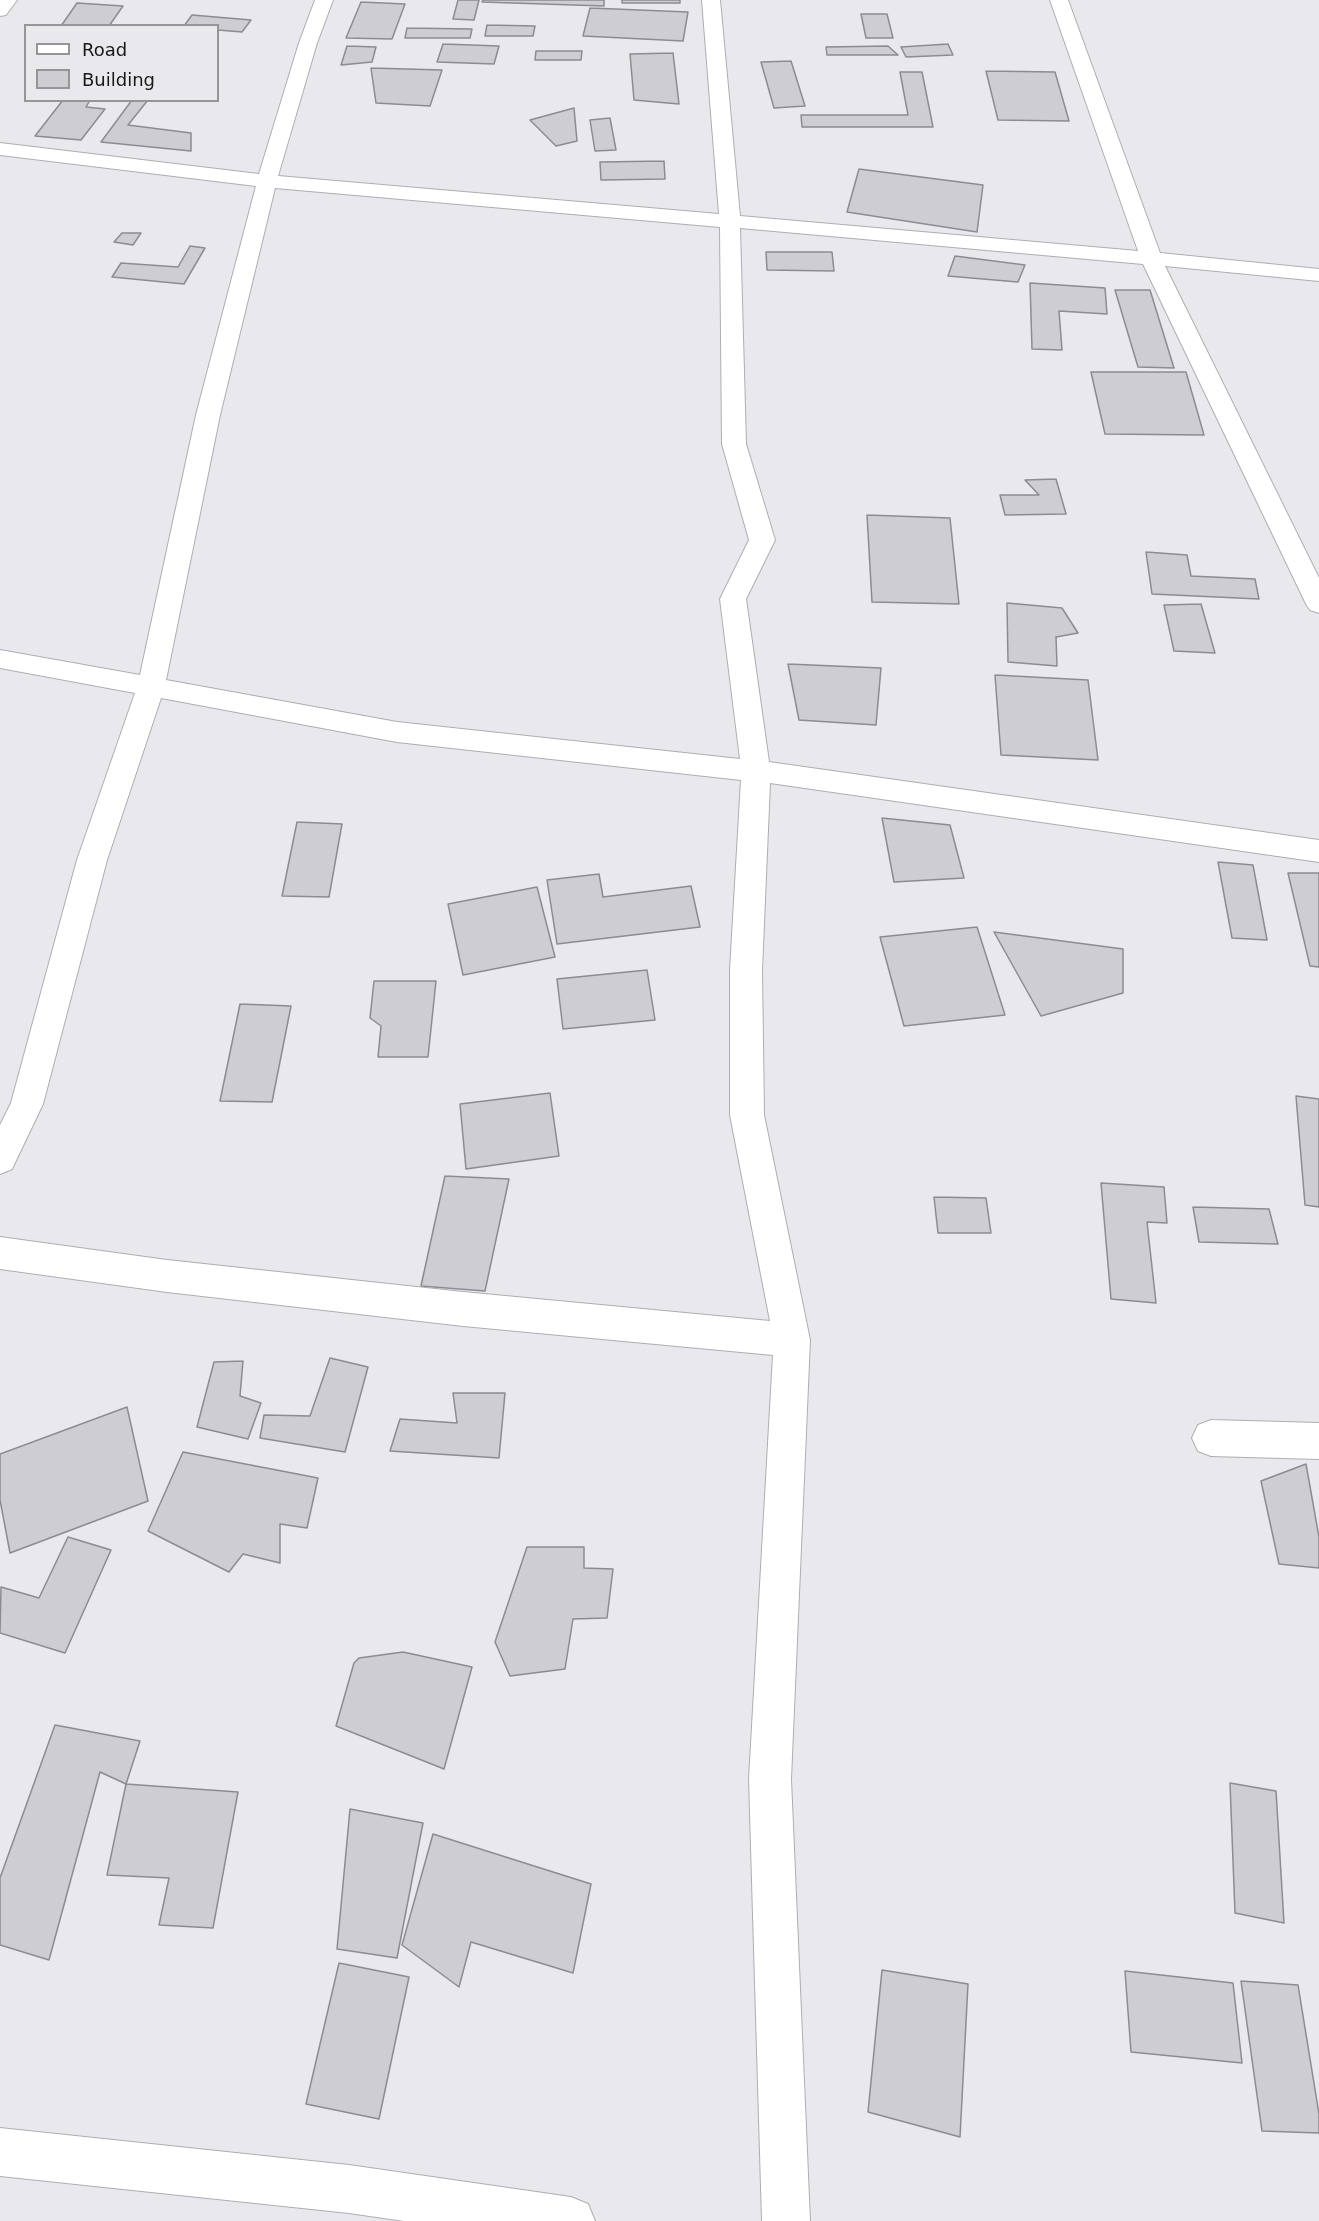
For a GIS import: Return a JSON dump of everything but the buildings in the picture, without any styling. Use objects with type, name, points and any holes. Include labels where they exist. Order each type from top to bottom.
[{"type":"street","points":[[0,11],[8,0]]},
{"type":"street","points":[[0,1159],[27,1104],[92,860],[151,686],[208,416],[267,181],[308,43],[324,0]]},
{"type":"street","points":[[711,0],[730,222],[734,444],[762,540],[733,599],[756,771],[746,970],[747,1115],[792,1340],[770,1779],[786,2221]]},
{"type":"street","points":[[1059,0],[1151,258],[1319,604]]},
{"type":"street","points":[[0,149],[267,181],[1151,258],[1319,275]]},
{"type":"street","points":[[6,668],[151,686],[397,732],[756,771],[1319,851]]},
{"type":"street","points":[[0,1253],[167,1276],[463,1309],[792,1340]]},
{"type":"street","points":[[1211,1438],[1319,1440]]},
{"type":"street","points":[[0,2152],[349,2189],[572,2221]]}]
